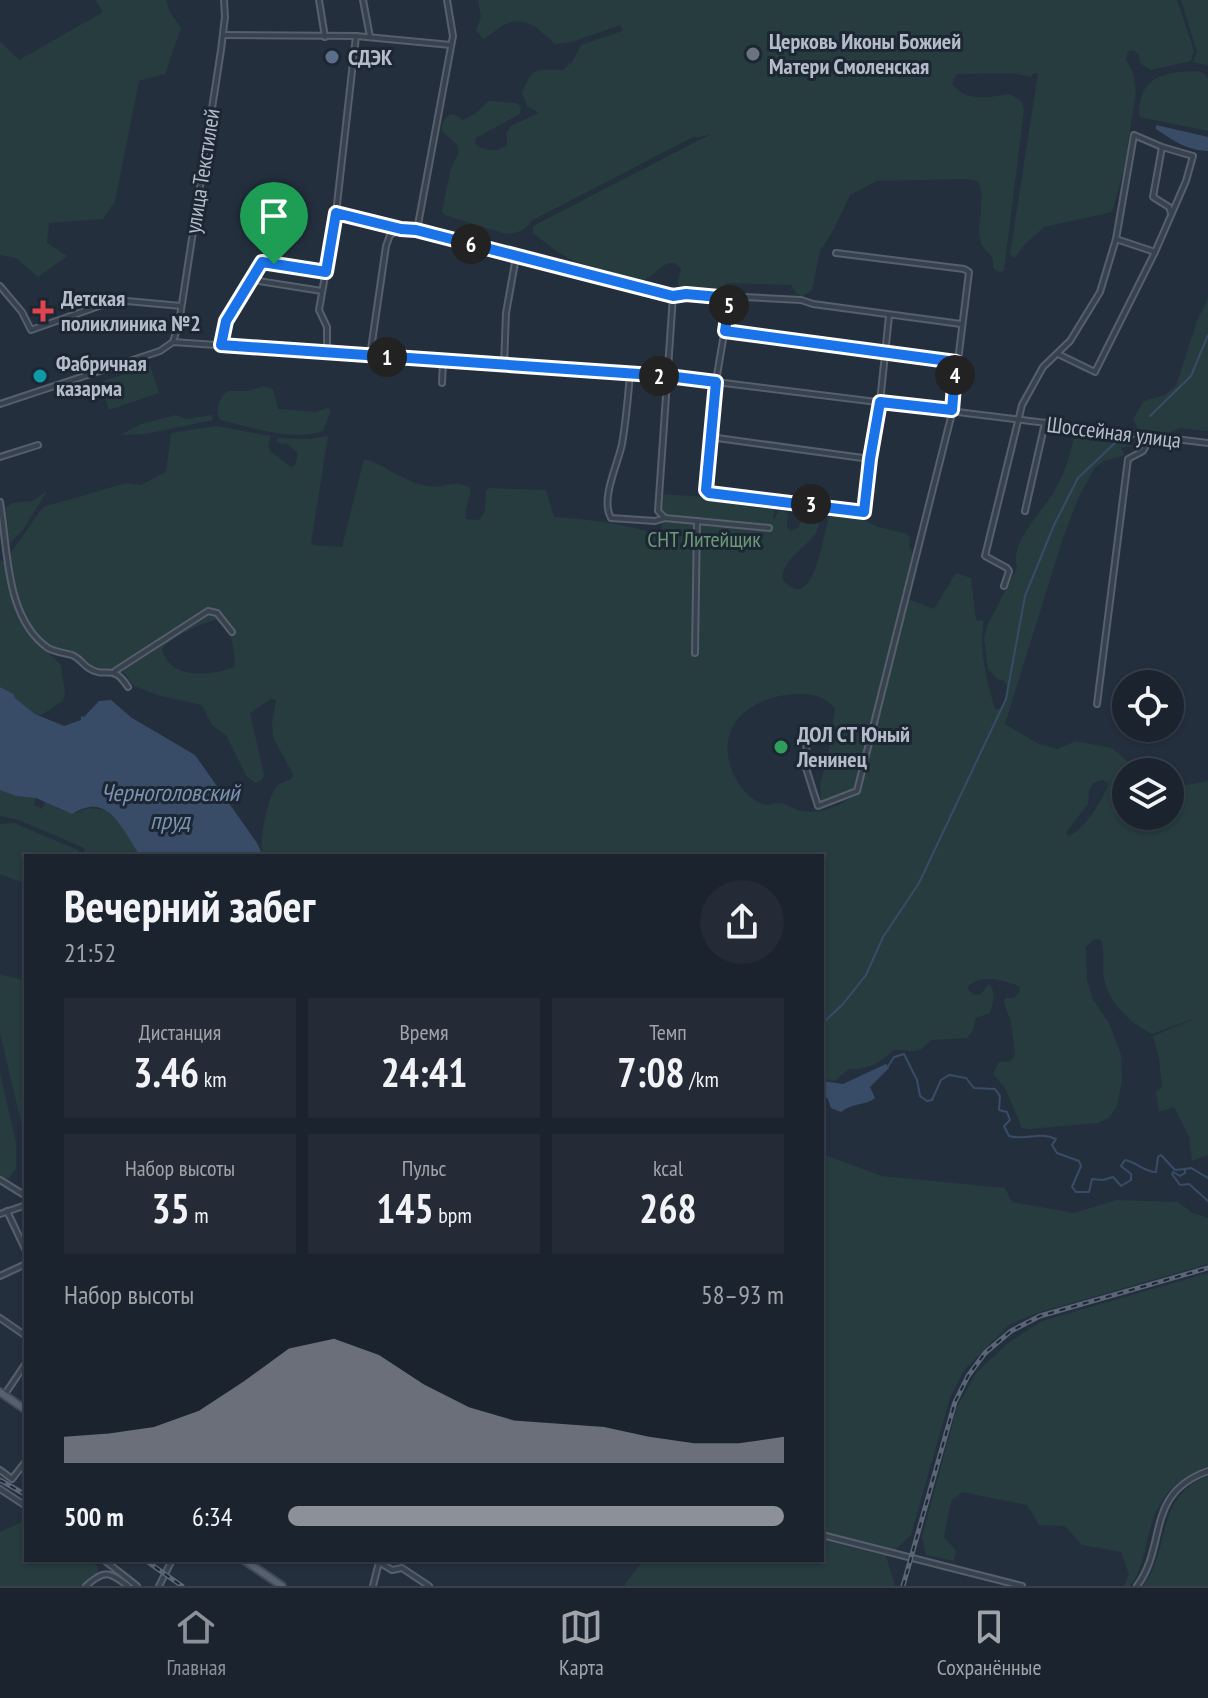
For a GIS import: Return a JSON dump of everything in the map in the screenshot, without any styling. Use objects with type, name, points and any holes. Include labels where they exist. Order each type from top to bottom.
[{"type":"main road","points":[[2,1393],[24,1409]]},
{"type":"main road","points":[[247,1562],[282,1586]]},
{"type":"street","name":"улица Текстилей","points":[[173,342],[224,35],[224,0]]},
{"type":"street","points":[[319,0],[325,37]]},
{"type":"street","points":[[363,0],[370,38]]},
{"type":"street","points":[[416,230],[453,36],[447,0]]},
{"type":"street","points":[[224,35],[356,36],[451,45]]},
{"type":"street","points":[[327,352],[327,327],[319,310],[336,213],[356,36]]},
{"type":"street","points":[[1004,586],[1009,571],[985,556],[1022,405],[1043,367],[1070,341],[1100,292],[1116,239],[1134,135],[1193,156],[1186,181],[1155,252],[1095,372],[1058,354]]},
{"type":"street","points":[[1162,147],[1153,197],[1169,207],[1171,213]]},
{"type":"street","points":[[274,264],[284,199]]},
{"type":"street","points":[[336,213],[416,230],[673,296],[686,294],[801,300],[961,325]]},
{"type":"street","points":[[370,356],[386,246],[390,235],[401,229]]},
{"type":"street","points":[[1116,239],[1155,252]]},
{"type":"street","points":[[807,741],[805,765],[818,806],[857,791],[907,593],[926,533],[952,410],[969,272],[836,253]]},
{"type":"street","points":[[504,365],[506,313],[516,256]]},
{"type":"street","points":[[221,345],[226,321],[262,262],[326,272]]},
{"type":"street","points":[[252,280],[322,291]]},
{"type":"street","points":[[0,286],[22,312],[31,330],[116,300],[181,306]]},
{"type":"street","points":[[665,518],[658,511],[673,296]]},
{"type":"street","points":[[730,298],[716,382],[705,487],[709,493],[864,512],[889,316]]},
{"type":"street","points":[[725,331],[956,362]]},
{"type":"street","points":[[0,404],[160,351],[173,342]]},
{"type":"street","name":"Шоссейная улица","points":[[173,342],[668,376],[1208,443]]},
{"type":"street","points":[[442,383],[443,361]]},
{"type":"street","points":[[630,374],[626,417],[610,490],[608,514],[613,519],[655,521],[665,518],[769,528]]},
{"type":"street","points":[[1025,511],[1045,423]]},
{"type":"street","points":[[1097,704],[1128,459],[1143,451],[1151,436]]},
{"type":"street","points":[[710,437],[870,459]]},
{"type":"street","points":[[0,457],[38,445]]},
{"type":"street","points":[[0,502],[15,597],[26,623],[49,648],[76,657],[89,668],[104,673],[123,668],[180,626],[208,611],[217,613],[232,632]]},
{"type":"street","points":[[695,653],[697,521]]},
{"type":"street","points":[[113,671],[119,673],[128,687]]},
{"type":"street","points":[[0,1180],[24,1195]]},
{"type":"street","points":[[0,1214],[24,1206]]},
{"type":"street","points":[[7,1211],[24,1247]]},
{"type":"street","points":[[0,1276],[24,1265]]},
{"type":"street","points":[[1,1317],[24,1335]]},
{"type":"street","points":[[20,1332],[24,1330]]},
{"type":"street","points":[[2,1393],[24,1366]]},
{"type":"street","points":[[0,1470],[12,1479],[24,1464]]},
{"type":"street","points":[[1137,1586],[1150,1560],[1158,1521],[1169,1498],[1184,1484],[1208,1471]]},
{"type":"street","points":[[0,1489],[24,1505]]},
{"type":"street","points":[[0,1497],[9,1496]]},
{"type":"street","points":[[824,1536],[1022,1586]]},
{"type":"street","points":[[107,1562],[137,1586]]},
{"type":"street","points":[[159,1586],[171,1562]]},
{"type":"street","points":[[373,1586],[380,1562]]},
{"type":"street","points":[[381,1562],[392,1570],[402,1568],[429,1586]]},
{"type":"street","points":[[86,1586],[104,1574],[128,1586]]},
{"type":"green space","points":[[95,0],[166,0],[181,28],[165,74],[139,81],[115,201],[103,219],[49,223],[47,243],[67,256],[38,277],[16,258],[0,255],[0,41],[19,60],[103,12]]},
{"type":"green space","points":[[478,0],[1177,0],[1194,51],[1191,61],[1151,70],[1140,63],[1139,54],[1128,51],[1126,59],[1133,73],[1136,92],[1124,169],[1112,212],[1044,227],[1015,258],[1010,254],[1038,73],[1031,77],[1012,73],[957,74],[952,83],[963,94],[978,97],[1010,94],[1022,102],[1024,111],[1004,270],[1001,272],[993,267],[993,259],[981,243],[978,181],[877,181],[850,195],[820,251],[812,290],[802,296],[791,285],[727,283],[717,291],[680,287],[677,283],[681,269],[672,263],[644,280],[613,277],[571,260],[533,233],[533,226],[711,134],[695,136],[531,221],[517,232],[506,234],[445,215],[442,211],[451,168],[459,152],[457,145],[442,131],[446,118],[453,114],[463,120],[475,114],[488,101],[517,103],[521,107],[520,114],[476,138],[475,144],[483,148],[503,148],[507,145],[506,133],[512,125],[539,113],[527,106],[522,93],[533,73],[563,70],[573,61],[581,45],[622,31],[620,25],[572,42],[555,44],[533,26],[512,22],[483,39],[476,30],[481,17]]},
{"type":"green space","points":[[1181,0],[1208,0],[1208,65],[1193,62],[1197,52]]},
{"type":"green space","points":[[1198,71],[1208,79],[1208,131],[1139,117],[1143,92],[1148,84],[1164,75]]},
{"type":"green space","points":[[1208,299],[1208,431],[1180,428],[1168,433],[1138,429],[1133,419],[1144,401],[1165,395],[1176,386],[1197,321]]},
{"type":"green space","points":[[150,366],[159,393],[109,410],[100,382]]},
{"type":"green space","points":[[263,386],[273,389],[278,409],[331,410],[323,431],[285,434],[220,420],[219,405],[227,391],[248,391]]},
{"type":"green space","points":[[176,415],[187,419],[212,415],[213,420],[146,434],[120,435],[141,424]]},
{"type":"green space","name":"СНТ Литейщик","points":[[216,426],[271,436],[270,451],[291,467],[295,465],[298,454],[288,444],[277,443],[278,438],[328,436],[311,543],[314,545],[342,547],[364,459],[420,484],[434,487],[465,485],[470,488],[466,519],[479,520],[485,511],[486,491],[489,488],[546,490],[554,517],[627,526],[661,539],[662,494],[775,502],[773,521],[779,511],[784,511],[788,514],[787,527],[790,531],[798,528],[805,514],[812,514],[819,525],[785,570],[782,579],[793,588],[802,588],[809,581],[820,554],[829,517],[853,515],[907,534],[914,554],[855,790],[821,802],[820,785],[835,709],[823,699],[796,694],[765,700],[740,716],[728,741],[733,773],[753,799],[766,805],[780,803],[811,812],[833,807],[860,793],[908,599],[934,609],[956,573],[971,578],[976,620],[983,621],[982,649],[988,684],[995,710],[1001,708],[1009,689],[988,669],[984,639],[988,624],[1017,568],[1016,558],[1022,537],[1058,484],[1074,437],[1096,439],[1104,434],[1132,441],[1131,446],[1121,448],[1125,455],[1102,462],[1095,468],[1080,494],[1062,541],[1005,724],[1039,744],[1057,749],[1076,741],[1112,748],[1124,758],[1112,758],[1112,830],[1184,830],[1184,785],[1208,781],[1208,1155],[1192,1161],[1189,1136],[1174,1107],[1159,1112],[1156,1091],[1162,1088],[1153,1036],[1199,1017],[1152,1034],[1134,1023],[1119,1009],[1108,991],[1101,940],[1094,939],[1086,947],[1087,980],[1092,998],[1109,1023],[1121,1055],[1122,1080],[1117,1106],[1109,1118],[1098,1123],[1031,1129],[1022,1128],[1005,1088],[993,1074],[999,1062],[1011,1061],[1015,1055],[1011,1022],[1004,1003],[1005,998],[1014,998],[1020,992],[1019,986],[999,980],[980,980],[968,986],[975,995],[981,994],[990,985],[993,999],[990,1013],[976,1018],[967,1038],[931,1040],[914,1051],[894,1050],[873,1065],[849,1069],[834,1081],[824,1078],[824,854],[263,854],[263,830],[274,790],[291,779],[293,774],[273,737],[276,700],[271,699],[250,713],[264,774],[263,779],[255,783],[247,777],[226,735],[212,725],[202,705],[160,696],[134,686],[121,669],[100,669],[77,653],[51,647],[28,622],[18,596],[10,554],[43,507],[126,483],[141,485],[166,472],[171,433]],"holes":[[[219,619],[232,641],[234,667],[214,672],[182,671],[167,660],[162,650],[179,636]],[[1103,780],[1109,783],[1098,805],[1080,828],[1068,836],[1066,832],[1088,804],[1093,783]]]},
{"type":"green space","points":[[47,491],[23,530],[9,544],[6,507],[12,503],[32,501]]},
{"type":"green space","points":[[0,560],[4,562],[12,598],[26,631],[61,665],[65,693],[63,701],[41,715],[35,714],[14,694],[0,687]]},
{"type":"green space","points":[[0,789],[16,796],[36,798],[34,805],[42,809],[45,801],[61,810],[75,813],[89,808],[107,810],[124,827],[140,854],[86,854],[84,848],[19,820],[0,816]]},
{"type":"green space","points":[[14,823],[78,850],[80,854],[24,854],[24,883],[0,874],[0,824]]},
{"type":"green space","points":[[0,974],[24,980],[24,1135],[0,1033]]},
{"type":"green space","points":[[0,1073],[16,1143],[16,1168],[7,1181],[0,1177]]},
{"type":"green space","points":[[824,1155],[882,1176],[1005,1188],[1012,1202],[1074,1213],[1116,1200],[1178,1202],[1193,1213],[1208,1218],[1208,1264],[1040,1312],[1009,1325],[964,1370],[950,1398],[911,1535],[895,1550],[824,1532]]},
{"type":"green space","points":[[1208,1273],[1208,1466],[1182,1480],[1165,1496],[1154,1518],[1140,1567],[1130,1586],[1124,1586],[1129,1574],[1121,1552],[1082,1545],[1065,1526],[1039,1525],[1027,1505],[962,1492],[951,1501],[944,1537],[956,1551],[954,1561],[926,1555],[922,1537],[957,1407],[977,1372],[1008,1343],[1042,1321]]},
{"type":"green space","points":[[1208,1476],[1208,1586],[1143,1586],[1155,1564],[1170,1512],[1183,1492]]},
{"type":"green space","points":[[24,1521],[24,1562],[93,1562],[99,1575],[86,1586],[0,1586],[0,1532]]},
{"type":"green space","points":[[824,1540],[886,1556],[895,1586],[624,1586],[642,1562],[824,1562]]},
{"type":"water","points":[[1156,125],[1208,137],[1208,151],[1180,144],[1156,129]]},
{"type":"water","name":"Черноголовский пруд","points":[[0,687],[14,694],[35,714],[64,726],[81,720],[81,716],[84,717],[99,701],[111,700],[132,718],[195,755],[262,854],[140,854],[122,826],[106,811],[97,807],[85,808],[72,814],[36,798],[0,790]]},
{"type":"water","points":[[886,1064],[889,1068],[870,1087],[875,1098],[841,1112],[831,1108],[824,1096],[824,1081],[843,1084]]},
{"type":"waterway","points":[[1150,416],[1191,376],[1208,335]]},
{"type":"waterway","points":[[824,1022],[866,975],[883,937],[919,883],[1006,699],[1025,596],[1054,525],[1078,478],[1116,442]]},
{"type":"waterway","points":[[887,1068],[894,1057],[904,1054],[917,1080],[920,1096],[927,1101],[932,1100],[941,1080],[949,1075],[966,1078],[974,1088],[995,1089],[1000,1096],[999,1110],[1007,1112],[1010,1120],[1004,1126],[1009,1136],[1056,1139],[1052,1145],[1057,1153],[1079,1161],[1081,1166],[1072,1187],[1076,1192],[1089,1192],[1092,1179],[1113,1177],[1121,1186],[1131,1180],[1131,1174],[1121,1166],[1125,1160],[1156,1172],[1161,1155],[1175,1170],[1185,1169],[1180,1176],[1172,1174],[1180,1185],[1189,1184],[1208,1201]]},
{"type":"waterway","points":[[1185,1169],[1191,1168],[1208,1178]]},
{"type":"railway","points":[[903,1586],[955,1402],[968,1376],[985,1353],[1011,1331],[1040,1316],[1208,1268]]},
{"type":"railway","points":[[0,1480],[24,1494]]},
{"type":"railway","points":[[148,1562],[182,1586]]},
{"type":"place","name":"Церковь Иконы Божией Матери Смоленская","points":[[753,54]]},
{"type":"place","name":"СДЭК","points":[[332,57]]},
{"type":"place","name":"Детская поликлиника №2","points":[[43,311]]},
{"type":"place","name":"Фабричная казарма","points":[[40,376]]},
{"type":"place","name":"ДОЛ СТ Юный Ленинец","points":[[781,747]]},
{"type":"route","points":[[336,213],[416,230],[673,296],[686,294],[730,298],[725,331],[956,362],[952,410],[880,402],[864,512],[709,493],[705,487],[716,382],[668,376],[221,345],[226,321],[262,262],[274,264],[326,272],[336,213]]}]
